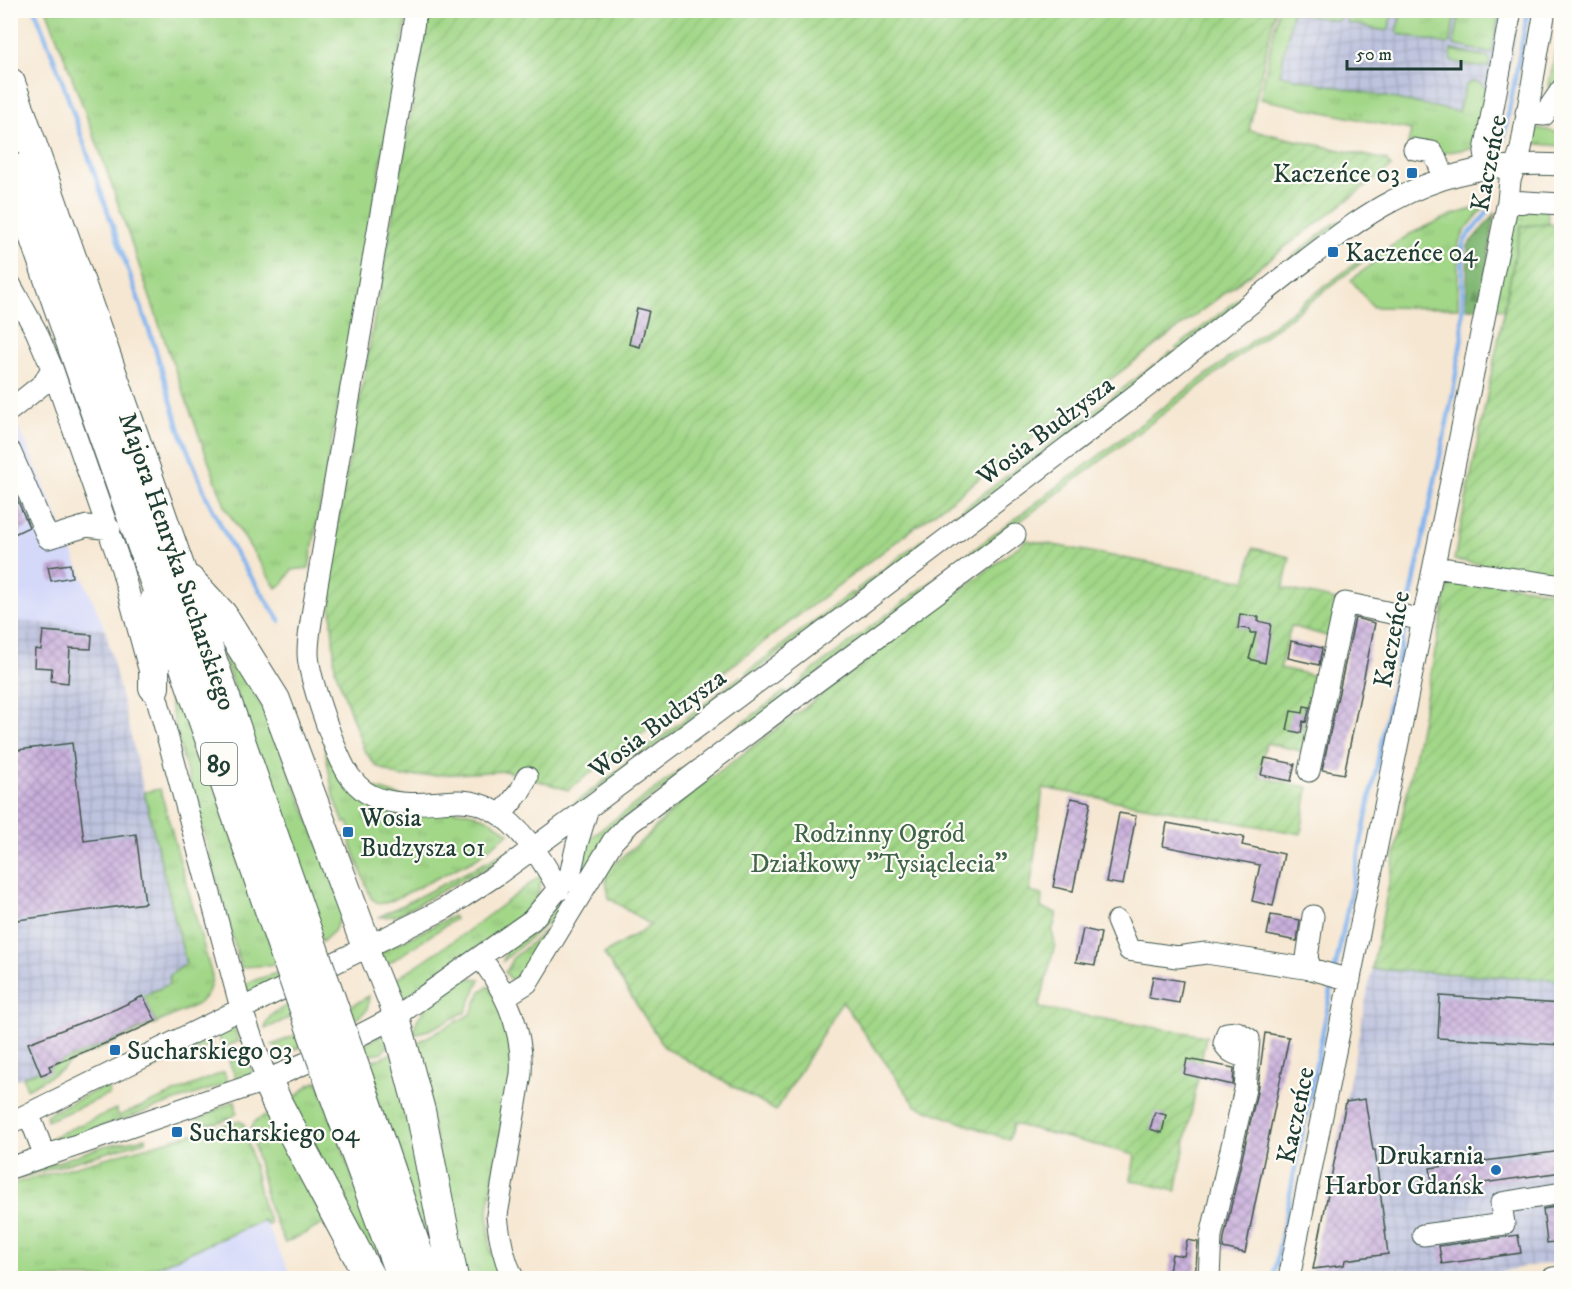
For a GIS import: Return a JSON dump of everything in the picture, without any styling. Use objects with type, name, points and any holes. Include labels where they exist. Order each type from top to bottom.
[{"type":"highway","name":"Majora Henryka Sucharskiego","points":[[10,83],[168,576],[346,1085],[426,1278]]},
{"type":"highway","name":"Majora Henryka Sucharskiego","points":[[10,167],[168,576]]},
{"type":"highway","points":[[154,687],[168,576],[222,615],[274,700],[367,947]]},
{"type":"highway","points":[[395,1017],[420,1111],[453,1278]]},
{"type":"highway","points":[[267,1080],[370,1278]]},
{"type":"highway","name":"Majora Henryka Sucharskiego","points":[[346,1085],[402,1278]]},
{"type":"street","points":[[416,10],[317,585],[308,646],[310,673],[341,760],[351,778],[363,790],[392,803],[461,801],[479,804],[501,815],[533,848],[559,890]]},
{"type":"street","points":[[1487,167],[1485,151],[1511,10]]},
{"type":"street","name":"Kaczeńce","points":[[1289,1278],[1332,975],[1412,617],[1434,567],[1514,165],[1521,149],[1545,10]]},
{"type":"street","points":[[1526,113],[1544,116],[1562,89]]},
{"type":"street","points":[[1414,149],[1432,152],[1444,178]]},
{"type":"street","name":"Wosia Budzysza","points":[[20,1119],[446,908],[588,808],[1125,404],[1248,304],[1354,225],[1392,201],[1444,178],[1487,167],[1562,165]]},
{"type":"street","points":[[1508,201],[1562,204]]},
{"type":"street","points":[[10,284],[36,331],[52,368],[110,530],[241,1008],[267,1080]]},
{"type":"street","points":[[10,410],[44,384],[52,368]]},
{"type":"street","points":[[10,451],[48,538],[87,526],[110,530]]},
{"type":"street","points":[[506,996],[527,983],[613,841],[630,824],[808,688],[1015,535]]},
{"type":"street","points":[[1434,567],[1562,586]]},
{"type":"street","points":[[1309,771],[1345,603],[1412,617]]},
{"type":"street","points":[[501,815],[521,790],[528,777]]},
{"type":"street","name":"Wosia Budzysza","points":[[10,1168],[267,1080],[308,1062],[395,1017],[532,920],[570,875],[588,808]]},
{"type":"street","points":[[1313,916],[1307,958],[1332,975]]},
{"type":"street","points":[[1117,921],[1129,950],[1177,957],[1206,953],[1332,975]]},
{"type":"street","points":[[367,947],[395,1017]]},
{"type":"street","points":[[481,957],[506,996],[517,1026],[522,1056],[521,1074],[497,1215],[503,1258],[513,1278]]},
{"type":"street","points":[[1209,1278],[1211,1236],[1245,1089],[1248,1057]]},
{"type":"street","points":[[20,1119],[45,1156]]},
{"type":"street","points":[[1423,1235],[1504,1224],[1502,1203],[1562,1193]]},
{"type":"street","points":[[1553,1278],[1562,1277]]},
{"type":"shaded area","points":[[1278,11],[1520,11],[1499,122],[1462,141],[1260,99]]},
{"type":"shaded area","points":[[10,409],[25,441],[105,629],[11,620]]},
{"type":"shaded area","points":[[11,620],[105,629],[186,964],[170,975],[156,1021],[11,1082]]},
{"type":"shaded area","points":[[1372,969],[1561,980],[1561,1262],[1470,1278],[1310,1278]]},
{"type":"shaded area","points":[[264,1220],[292,1278],[131,1278]]},
{"type":"green space","points":[[1278,10],[1342,11],[1338,21],[1292,12],[1280,75],[1458,112],[1466,85],[1475,81],[1481,83],[1487,91],[1478,147],[1443,153],[1408,144],[1411,130],[1260,99]]},
{"type":"green space","points":[[47,11],[408,11],[309,568],[292,570],[283,584],[276,588],[226,509],[168,350],[102,157]]},
{"type":"green space","points":[[429,11],[1275,11],[1249,130],[1386,160],[1391,167],[568,790],[506,771],[400,777],[376,766],[364,750],[335,669],[329,573]]},
{"type":"green space","points":[[1347,11],[1392,11],[1389,29],[1386,31],[1347,23]]},
{"type":"green space","points":[[1402,11],[1456,11],[1450,42],[1447,44],[1399,34],[1397,31]]},
{"type":"green space","points":[[1460,11],[1500,11],[1492,52],[1454,45]]},
{"type":"green space","points":[[1561,22],[1561,100],[1546,100]]},
{"type":"green space","points":[[1451,50],[1488,57],[1490,60],[1488,67],[1451,61]]},
{"type":"green space","points":[[1528,126],[1561,133],[1561,146],[1527,143]]},
{"type":"green space","points":[[1486,205],[1467,228],[1458,244],[1458,308],[1373,307],[1351,280],[1371,265],[1381,253],[1410,234],[1452,215]]},
{"type":"green space","points":[[1547,208],[1549,224],[1521,226],[1504,309],[1494,308],[1511,212]]},
{"type":"green space","points":[[1495,212],[1481,308],[1466,308],[1468,246]]},
{"type":"green space","points":[[1344,220],[1164,363],[544,830],[537,832],[741,676],[743,678],[748,675],[747,672],[852,592],[854,594],[859,591],[857,589],[1154,365],[1156,367],[1171,352],[1173,354],[1176,348],[1335,223]]},
{"type":"green space","points":[[1549,224],[1561,226],[1561,577],[1454,560],[1521,226]]},
{"type":"green space","points":[[1369,253],[1365,260],[1175,405],[610,829],[558,921],[552,919],[503,961],[507,948],[582,844],[784,692],[786,694],[804,677]]},
{"type":"green space","name":"Rodzinny Ogród Działkowy \"Tysiąclecia\"","points":[[1027,540],[1246,581],[1253,548],[1290,557],[1283,588],[1341,601],[1334,638],[1291,626],[1280,668],[1325,678],[1311,753],[1266,743],[1259,777],[1308,787],[1301,834],[1043,788],[1030,892],[1042,895],[1041,908],[1057,913],[1052,932],[1055,944],[1039,1008],[1206,1036],[1176,1191],[1131,1180],[1135,1155],[1013,1124],[1009,1140],[916,1106],[842,1001],[776,1111],[664,1047],[604,954],[651,925],[609,898],[605,872],[647,836],[683,799]]},
{"type":"green space","points":[[1450,576],[1561,593],[1561,980],[1372,969]]},
{"type":"green space","points":[[209,615],[270,721],[346,915],[340,918],[334,931],[322,942]]},
{"type":"green space","points":[[160,631],[277,963],[241,968],[178,740],[170,703]]},
{"type":"green space","points":[[323,737],[339,777],[445,810],[469,812],[490,820],[509,833],[475,859],[391,901],[376,902],[371,898],[347,833],[351,831],[348,822],[344,823],[333,794]]},
{"type":"green space","points":[[160,789],[212,976],[206,996],[196,1005],[70,1062],[61,1070],[27,1089],[23,1077],[155,1021],[143,996],[169,984],[170,975],[186,964],[144,792]]},
{"type":"green space","points":[[514,848],[512,854],[503,861],[469,876],[396,916],[379,917]]},
{"type":"green space","points":[[543,874],[537,897],[526,912],[400,1002],[392,982],[465,933]]},
{"type":"green space","points":[[453,916],[455,919],[385,966],[379,953]]},
{"type":"green space","points":[[549,928],[523,979],[510,979],[505,972],[512,959]]},
{"type":"green space","points":[[280,972],[282,978],[249,994],[246,983]]},
{"type":"green space","points":[[465,979],[480,979],[466,1012],[429,1030],[413,1034],[419,1017],[432,1002]]},
{"type":"green space","points":[[489,986],[507,1025],[513,1071],[488,1209],[490,1248],[503,1278],[464,1278],[416,1043],[471,1014],[481,991]]},
{"type":"green space","points":[[369,996],[367,1010],[351,1023],[346,1009]]},
{"type":"green space","points":[[291,1004],[295,1015],[265,1029],[271,1016]]},
{"type":"green space","points":[[233,1025],[239,1041],[223,1048],[217,1032]]},
{"type":"green space","points":[[389,1031],[389,1045],[382,1052],[363,1058],[359,1047]]},
{"type":"green space","points":[[301,1033],[305,1045],[285,1050],[272,1045]]},
{"type":"green space","points":[[208,1036],[212,1044],[107,1088],[110,1094],[47,1121],[46,1115]]},
{"type":"green space","points":[[396,1052],[444,1278],[436,1278],[365,1064]]},
{"type":"green space","points":[[245,1055],[253,1074],[237,1080],[229,1062]]},
{"type":"green space","points":[[224,1072],[228,1083],[57,1142],[51,1139],[116,1109],[119,1116]]},
{"type":"green space","points":[[318,1081],[389,1278],[380,1278],[288,1104],[309,1085]]},
{"type":"green space","points":[[235,1101],[237,1113],[228,1119],[211,1124],[196,1121],[223,1106]]},
{"type":"green space","points":[[272,1112],[326,1223],[285,1243],[269,1207],[251,1132],[255,1122]]},
{"type":"green space","points":[[239,1121],[244,1124],[262,1202],[270,1223],[267,1225],[264,1220],[131,1278],[11,1278],[11,1184]]},
{"type":"green space","points":[[146,1138],[146,1141],[11,1180],[10,1178],[104,1146]]},
{"type":"building","points":[[637,308],[649,311],[640,347],[629,344]]},
{"type":"building","points":[[16,497],[29,527],[10,536],[10,499]]},
{"type":"building","points":[[70,564],[72,577],[51,581],[48,567]]},
{"type":"building","points":[[1240,614],[1259,617],[1258,621],[1271,624],[1265,663],[1249,659],[1256,633],[1250,633],[1250,629],[1238,628]]},
{"type":"building","points":[[1355,618],[1375,623],[1344,774],[1322,770]]},
{"type":"building","points":[[43,631],[92,635],[91,649],[70,648],[68,683],[51,681],[52,668],[34,667],[35,649],[41,650]]},
{"type":"building","points":[[1291,641],[1322,648],[1319,665],[1288,658]]},
{"type":"building","points":[[1304,706],[1310,707],[1306,722],[1303,721],[1301,733],[1287,730],[1291,711],[1303,713]]},
{"type":"building","points":[[72,743],[84,841],[136,834],[145,903],[10,921],[10,851],[14,850],[10,822],[10,751]]},
{"type":"building","points":[[1265,758],[1295,764],[1291,781],[1261,775]]},
{"type":"building","points":[[1071,798],[1091,802],[1073,891],[1053,887]]},
{"type":"building","points":[[1119,813],[1136,816],[1123,885],[1106,882]]},
{"type":"building","points":[[1167,823],[1244,837],[1242,845],[1284,854],[1273,906],[1252,901],[1260,865],[1163,846]]},
{"type":"building","points":[[1271,915],[1300,920],[1297,941],[1267,935]]},
{"type":"building","points":[[1083,929],[1101,933],[1095,965],[1076,962]]},
{"type":"building","points":[[1153,976],[1183,981],[1179,1003],[1149,998]]},
{"type":"building","points":[[143,996],[156,1021],[49,1066],[51,1071],[41,1075],[28,1043],[116,1009]]},
{"type":"building","points":[[1440,996],[1562,1004],[1562,1045],[1438,1038]]},
{"type":"building","points":[[1265,1033],[1289,1037],[1245,1253],[1223,1248],[1257,1092]]},
{"type":"building","points":[[1187,1059],[1234,1068],[1233,1085],[1184,1074]]},
{"type":"building","points":[[1365,1099],[1373,1150],[1375,1150],[1388,1254],[1345,1260],[1344,1265],[1313,1269],[1346,1102]]},
{"type":"building","points":[[1155,1112],[1166,1115],[1162,1133],[1150,1129]]},
{"type":"building","name":"Drukarnia Harbor Gdańsk","points":[[1562,1151],[1562,1172],[1433,1190],[1430,1168]]},
{"type":"building","points":[[1562,1206],[1562,1241],[1547,1243],[1543,1209]]},
{"type":"building","points":[[1518,1235],[1521,1253],[1442,1264],[1439,1246]]},
{"type":"building","points":[[1187,1240],[1198,1242],[1195,1278],[1168,1278],[1172,1254],[1184,1256]]},
{"type":"waterway","points":[[35,10],[154,344],[180,431],[207,498],[234,551],[280,621]]},
{"type":"waterway","points":[[1503,142],[1528,10]]},
{"type":"waterway","points":[[1408,611],[1453,393],[1462,336],[1463,245],[1490,206]]},
{"type":"waterway","points":[[1335,970],[1406,622]]},
{"type":"waterway","points":[[1273,1278],[1333,981]]},
{"type":"place","name":"Kaczeńce 03","points":[[1412,173]]},
{"type":"place","name":"Kaczeńce 04","points":[[1333,252]]},
{"type":"place","name":"Wosia Budzysza 01","points":[[348,832]]},
{"type":"place","name":"Sucharskiego 03","points":[[115,1050]]},
{"type":"place","name":"Sucharskiego 04","points":[[177,1132]]},
{"type":"place","name":"Drukarnia Harbor Gdańsk","points":[[1496,1170]]}]
